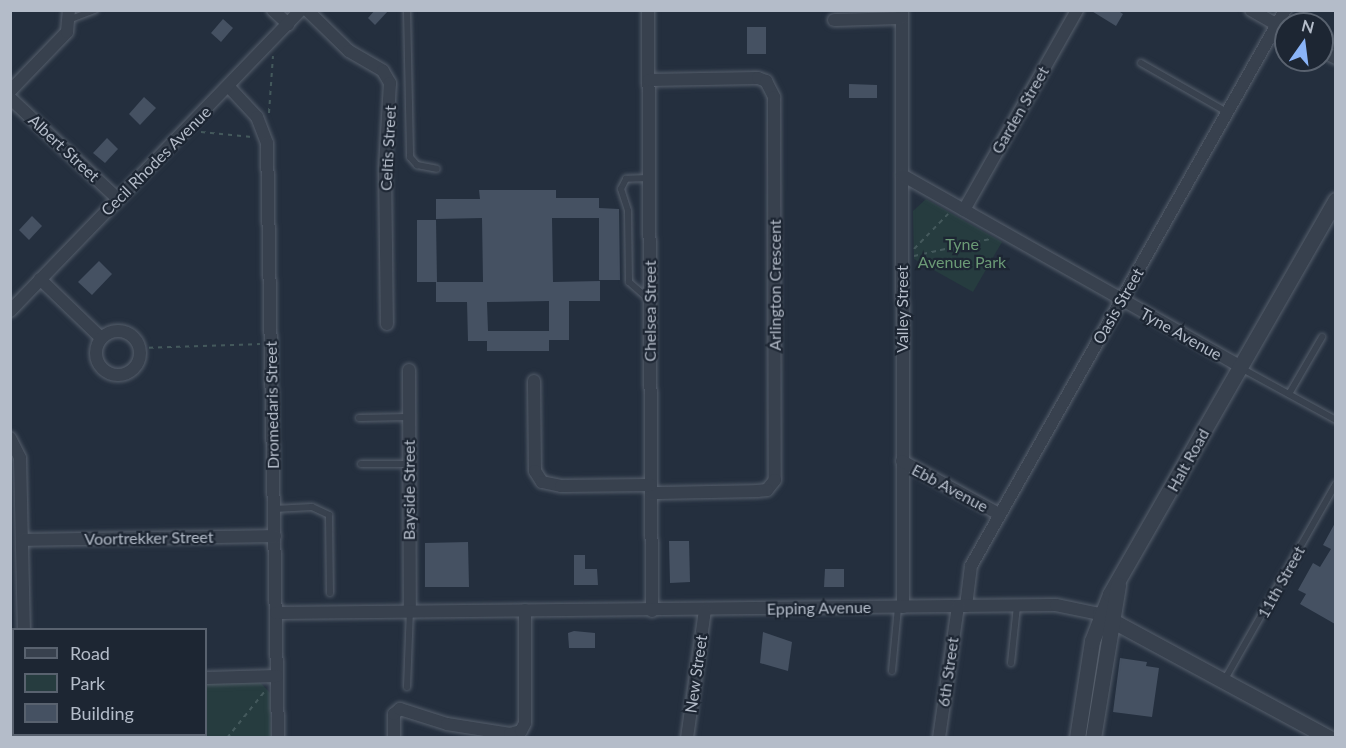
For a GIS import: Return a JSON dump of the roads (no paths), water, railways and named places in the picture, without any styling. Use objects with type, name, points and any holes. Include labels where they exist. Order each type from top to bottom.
[{"type":"street","points":[[273,10],[288,24]]},
{"type":"street","name":"Cecil Rhodes Avenue","points":[[10,311],[301,10]]},
{"type":"street","name":"Celtis Street","points":[[307,10],[349,51],[383,71],[390,83],[385,168],[387,324]]},
{"type":"street","name":"Chelsea Street","points":[[648,10],[652,611]]},
{"type":"street","name":"Garden Street","points":[[958,210],[1077,10]]},
{"type":"street","points":[[1251,10],[1274,24]]},
{"type":"street","points":[[834,20],[902,14]]},
{"type":"street","name":"Valley Street","points":[[900,607],[902,14]]},
{"type":"street","points":[[10,91],[67,32],[70,15]]},
{"type":"street","name":"Oasis Street","points":[[962,606],[971,566],[999,514],[1227,112],[1274,39]]},
{"type":"street","name":"Arlington Crescent","points":[[649,80],[758,78],[766,81],[774,97],[775,480],[766,490],[757,492],[651,489]]},
{"type":"street","name":"Dromedaris Street","points":[[228,87],[257,117],[266,136],[278,738]]},
{"type":"street","name":"Albert Street","points":[[10,98],[118,199]]},
{"type":"street","name":"Tyne Avenue","points":[[902,175],[958,210],[1241,367]]},
{"type":"street","name":"Halt Road","points":[[1093,738],[1107,617],[1118,585],[1335,200]]},
{"type":"street","points":[[40,279],[101,338]]},
{"type":"street","points":[[112,332],[126,332],[140,348],[134,369],[113,375],[97,360],[101,338],[112,332]]},
{"type":"street","name":"Bayside Street","points":[[409,370],[410,610]]},
{"type":"street","points":[[534,381],[535,471],[542,482],[561,486],[651,489]]},
{"type":"street","points":[[10,438],[20,454],[24,628]]},
{"type":"street","name":"Ebb Avenue","points":[[902,461],[999,514]]},
{"type":"street","name":"Voortrekker Street","points":[[23,540],[274,536]]},
{"type":"street","name":"Epping Avenue","points":[[276,613],[410,610],[652,611],[1056,605],[1107,617],[1226,679],[1329,738]]},
{"type":"street","name":"6th Street","points":[[939,738],[962,606]]},
{"type":"street","points":[[394,738],[396,711],[405,710],[447,724],[514,734],[521,731],[525,723],[525,610]]},
{"type":"street","name":"New Street","points":[[687,738],[705,610]]},
{"type":"street","name":"Halt Road","points":[[1077,738],[1092,641],[1107,617]]},
{"type":"street","points":[[207,678],[277,676]]},
{"type":"lane","points":[[70,15],[95,10]]},
{"type":"lane","points":[[407,14],[409,155],[417,165],[437,169]]},
{"type":"lane","points":[[1141,63],[1227,112]]},
{"type":"lane","points":[[650,178],[626,179],[621,189],[628,211],[629,282],[650,300]]},
{"type":"lane","points":[[1289,394],[1322,337]]},
{"type":"lane","points":[[1241,367],[1335,420]]},
{"type":"lane","points":[[359,418],[409,417]]},
{"type":"lane","points":[[361,464],[409,464]]},
{"type":"lane","name":"11th Street","points":[[1226,679],[1335,484]]},
{"type":"lane","points":[[274,509],[312,507],[329,515],[330,593]]},
{"type":"lane","points":[[1011,663],[1017,606]]},
{"type":"lane","points":[[892,671],[900,607]]},
{"type":"lane","points":[[407,687],[410,610]]},
{"type":"park label","name":"Tyne Avenue Park","points":[[962,253]]}]
